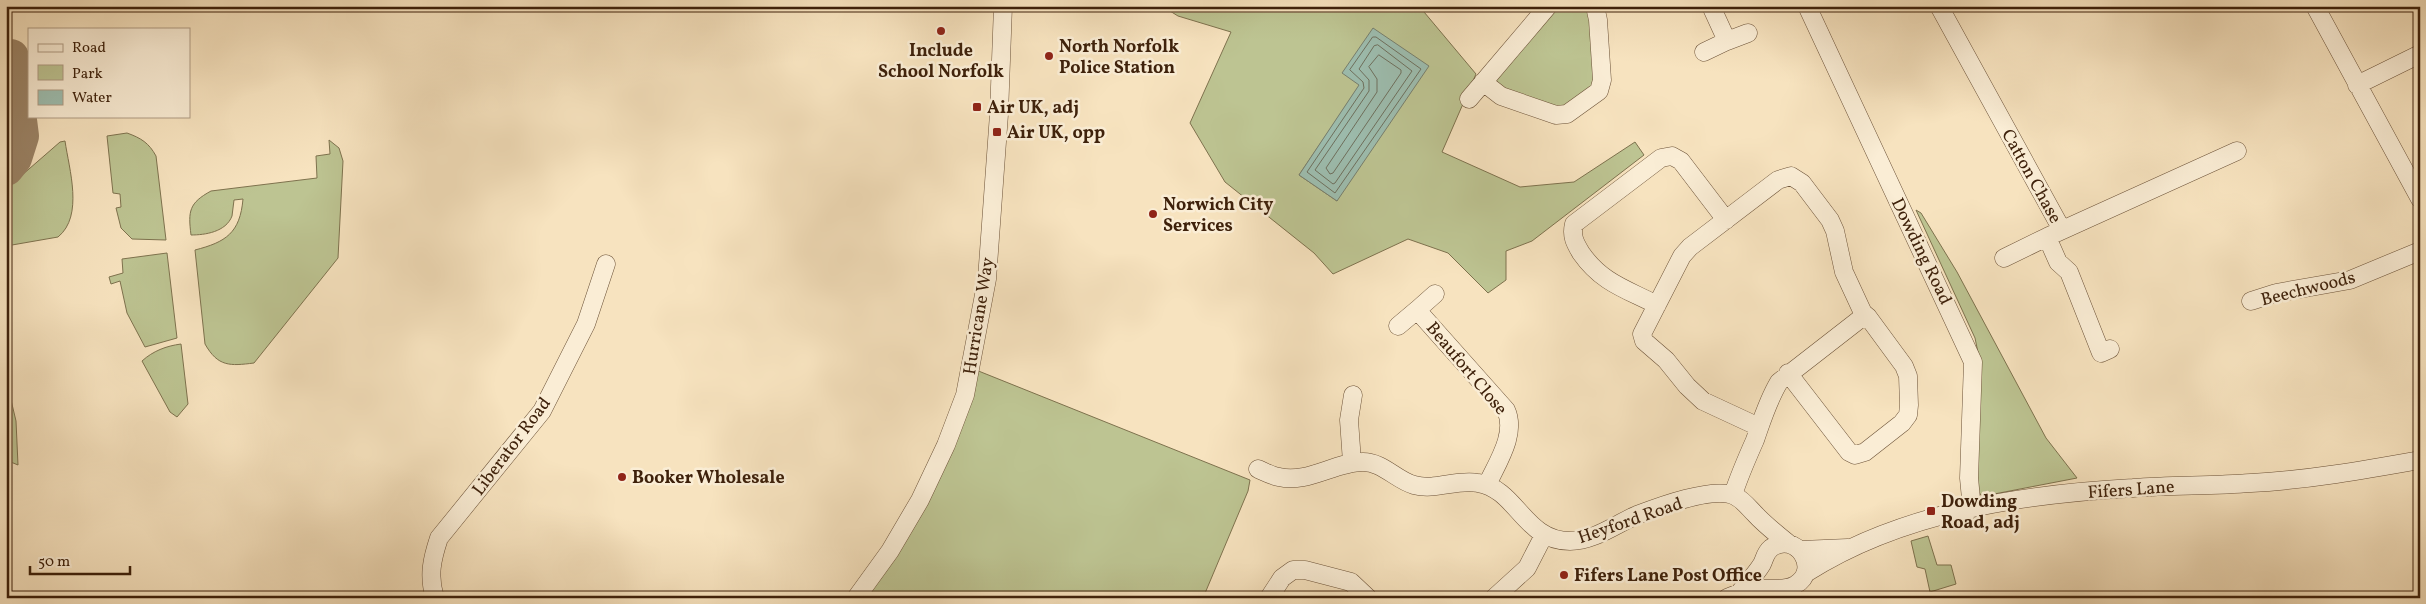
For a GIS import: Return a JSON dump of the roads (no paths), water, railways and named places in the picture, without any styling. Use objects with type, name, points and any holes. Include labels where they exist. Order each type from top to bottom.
[{"type":"street","name":"Hurricane Way","points":[[856,598],[890,551],[920,500],[946,446],[965,395],[987,279],[999,114],[1003,6]]},
{"type":"street","points":[[1469,99],[1548,6]]},
{"type":"street","points":[[1483,82],[1502,96],[1556,115],[1567,114],[1599,90],[1602,80],[1598,20],[1595,6]]},
{"type":"street","points":[[1711,6],[1727,41]]},
{"type":"street","name":"Dowding Road","points":[[1807,6],[1973,362],[1969,478],[1972,509]]},
{"type":"street","name":"Catton Chase","points":[[1939,6],[2055,234]]},
{"type":"street","points":[[2315,6],[2420,199]]},
{"type":"street","points":[[1704,52],[1748,33]]},
{"type":"street","points":[[2357,85],[2420,54]]},
{"type":"street","name":"Catton Chase","points":[[2004,258],[2237,151]]},
{"type":"street","points":[[1657,305],[1604,278],[1593,269],[1573,241],[1574,224],[1661,158],[1672,156],[1681,161],[1726,220]]},
{"type":"street","points":[[1759,427],[1703,401],[1686,386],[1666,360],[1644,341],[1642,334],[1682,256],[1690,247],[1778,180],[1787,176],[1795,177],[1802,183],[1830,220],[1835,231],[1844,272],[1863,313],[1885,338],[1904,366],[1908,376],[1908,415],[1902,423],[1865,452],[1855,455],[1849,452],[1788,373]]},
{"type":"street","points":[[2055,234],[2058,262],[2069,272],[2100,353]]},
{"type":"street","name":"Beechwoods","points":[[2251,302],[2276,293],[2350,280],[2420,250]]},
{"type":"street","name":"Liberator Road","points":[[435,598],[430,573],[432,558],[439,538],[542,411],[586,324],[606,264]]},
{"type":"street","name":"Beaufort Close","points":[[1398,326],[1435,294]]},
{"type":"street","name":"Beaufort Close","points":[[1416,310],[1506,410],[1510,420],[1510,432],[1487,485]]},
{"type":"street","points":[[1755,514],[1766,578],[1794,588],[1805,557],[1733,495],[1772,393],[1779,382],[1788,373],[1860,319],[1863,313]]},
{"type":"street","points":[[1352,462],[1344,421],[1353,394]]},
{"type":"street","name":"Fifers Lane","points":[[1734,595],[1794,588],[1849,548],[1931,520],[1972,509],[2079,492],[2251,483],[2330,476],[2420,460]]},
{"type":"street","points":[[1258,469],[1280,478],[1300,478],[1352,462],[1367,462],[1382,467],[1414,485],[1431,488],[1468,482],[1487,485]]},
{"type":"street","name":"Heyford Road","points":[[1487,485],[1497,490],[1532,527],[1544,535],[1571,541],[1588,538],[1638,515],[1670,504],[1711,494],[1733,495]]},
{"type":"street","points":[[1494,598],[1527,568],[1544,535]]},
{"type":"street","name":"Fifers Lane","points":[[1734,595],[1775,545],[1849,548]]},
{"type":"street","points":[[1269,598],[1282,578],[1293,570],[1305,570],[1351,582],[1368,598]]},
{"type":"water","points":[[1373,28],[1429,66],[1337,201],[1299,175],[1359,85],[1342,73]]},
{"type":"place","name":"Include School Norfolk","points":[[941,31]]},
{"type":"place","name":"North Norfolk Police Station","points":[[1049,56]]},
{"type":"place","name":"Air UK, adj","points":[[977,107]]},
{"type":"place","name":"Air UK, opp","points":[[997,132]]},
{"type":"place","name":"Norwich City Services","points":[[1153,214]]},
{"type":"place","name":"Booker Wholesale","points":[[622,477]]},
{"type":"place","name":"Dowding Road, adj","points":[[1931,511]]},
{"type":"place","name":"Fifers Lane Post Office","points":[[1564,575]]}]
